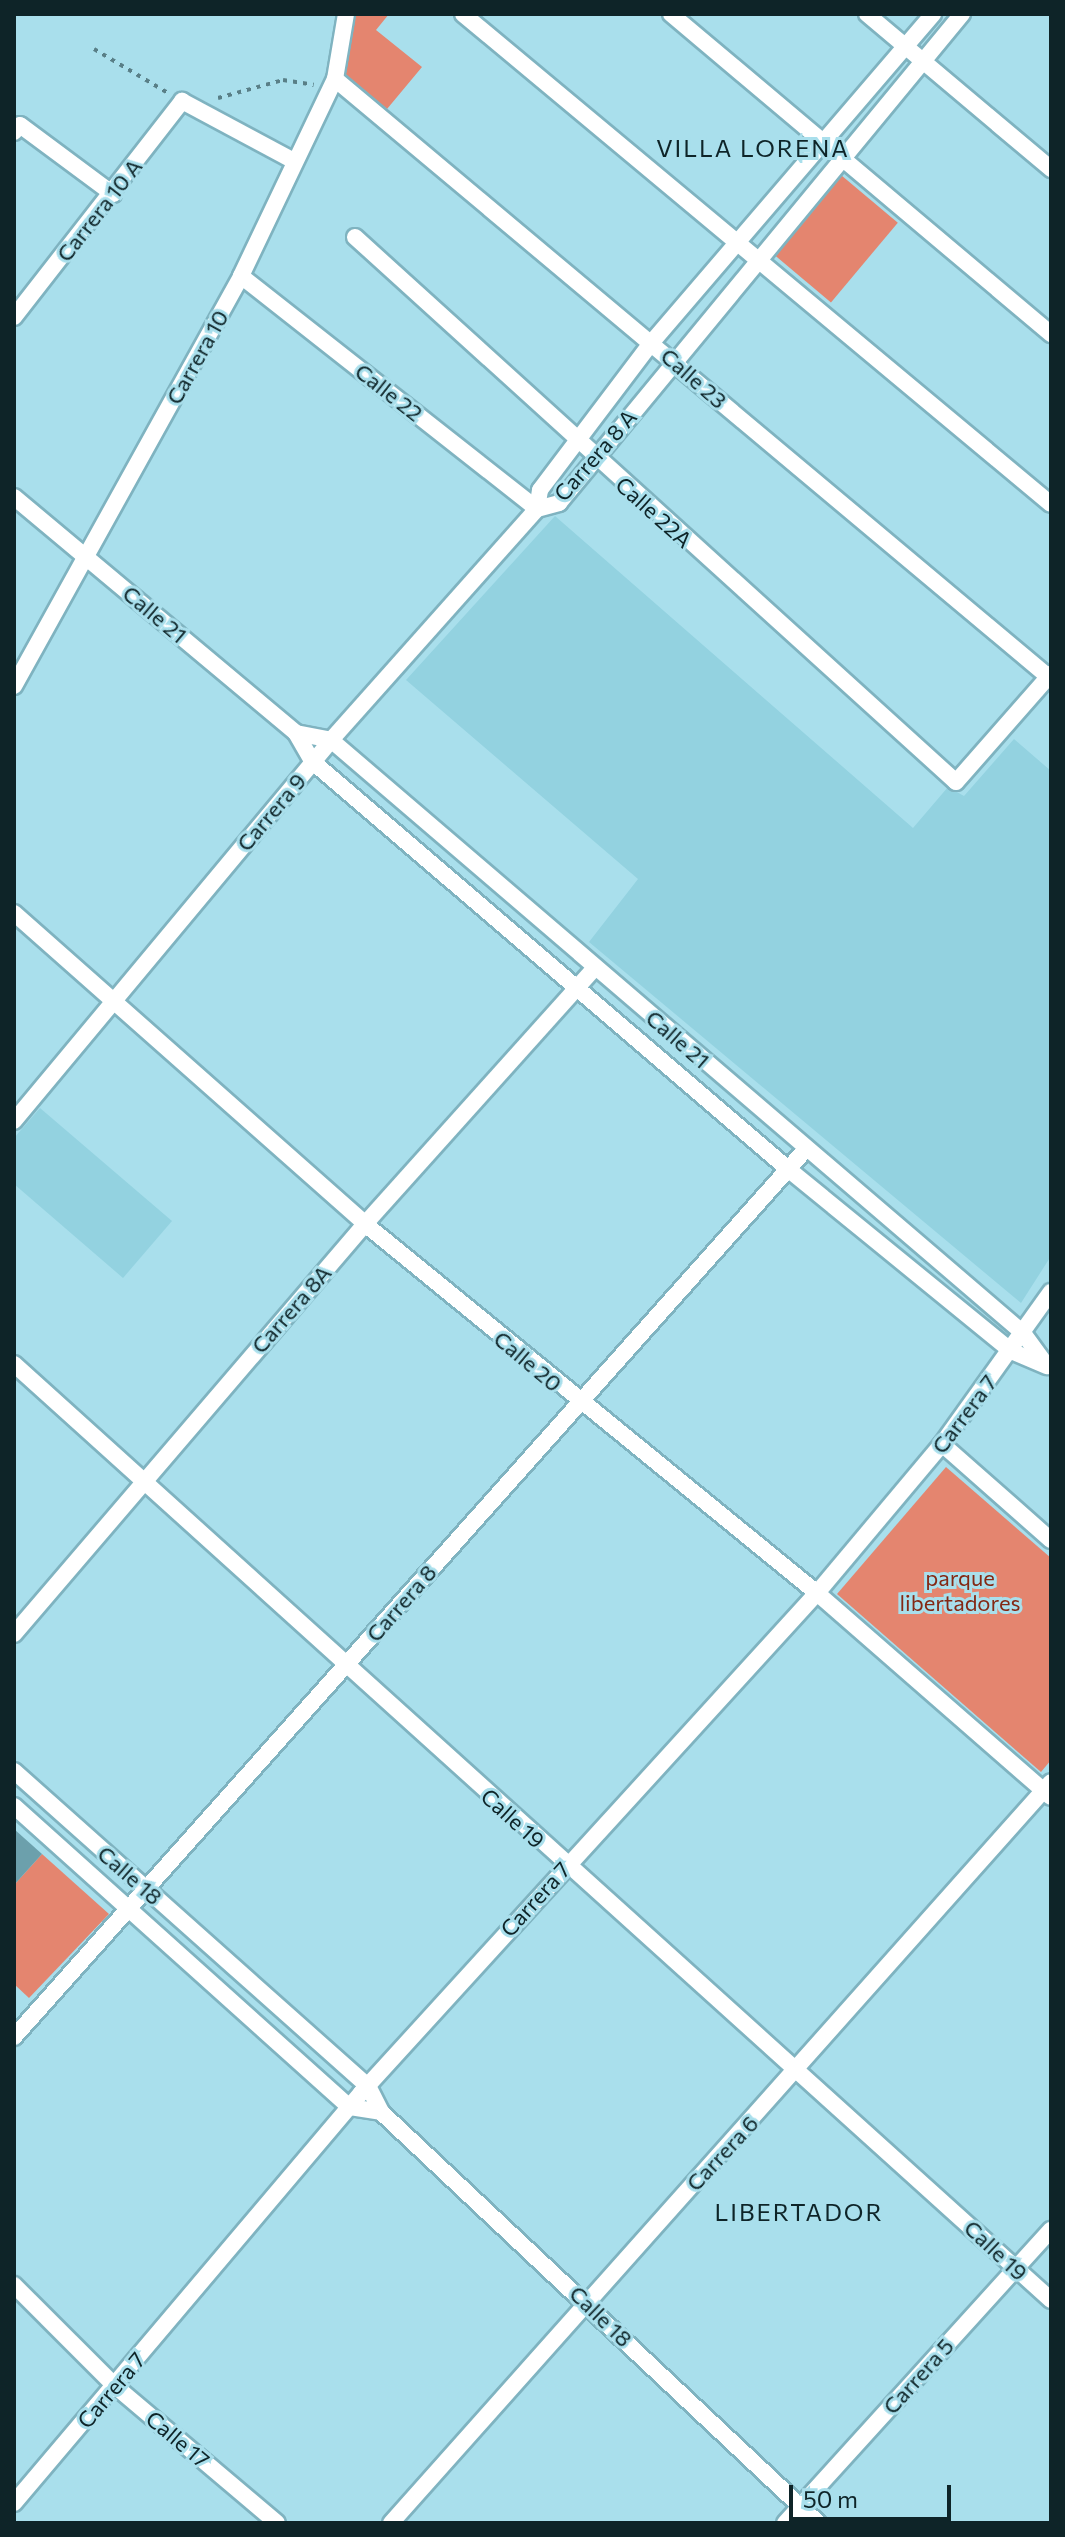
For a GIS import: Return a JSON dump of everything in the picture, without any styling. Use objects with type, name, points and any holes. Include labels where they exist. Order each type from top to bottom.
[{"type":"street","name":"Carrera 10","points":[[14,686],[241,276],[333,84],[346,14]]},
{"type":"street","points":[[463,14],[1051,504]]},
{"type":"street","points":[[671,14],[1051,334]]},
{"type":"street","points":[[867,14],[1051,169]]},
{"type":"street","name":"Carrera 8 A","points":[[933,14],[740,244],[652,342],[540,490],[537,509],[559,503],[761,260],[841,156],[962,14]]},
{"type":"street","name":"Calle 23","points":[[333,84],[652,342],[1050,677]]},
{"type":"street","points":[[182,101],[294,161]]},
{"type":"street","name":"Carrera 10 A","points":[[14,317],[113,194],[182,101]]},
{"type":"street","points":[[17,128],[113,194]]},
{"type":"street","name":"Calle 22A","points":[[355,237],[575,442],[956,782],[1050,677]]},
{"type":"street","name":"Calle 22","points":[[241,276],[537,509]]},
{"type":"street","name":"Calle 21","points":[[14,497],[296,733],[313,762],[788,1169],[1011,1351],[1049,1368]]},
{"type":"street","name":"Carrera 9","points":[[14,1121],[331,740],[537,509]]},
{"type":"street","name":"Calle 21","points":[[296,733],[331,740],[1023,1333],[1049,1368]]},
{"type":"street","name":"Calle 20","points":[[14,913],[365,1224],[577,1401],[817,1593],[1049,1790]]},
{"type":"street","name":"Carrera 8A","points":[[14,1634],[143,1479],[365,1224],[595,968]]},
{"type":"street","name":"Carrera 8","points":[[14,2037],[148,1891],[577,1401],[806,1149]]},
{"type":"street","name":"Carrera 7","points":[[14,2503],[368,2086],[566,1865],[817,1593],[942,1444],[1051,1292]]},
{"type":"street","name":"Calle 19","points":[[14,1364],[345,1667],[799,2069],[1051,2300]]},
{"type":"street","points":[[942,1444],[1051,1540]]},
{"type":"street","name":"Calle 18","points":[[14,1771],[368,2086],[381,2112],[818,2523]]},
{"type":"street","name":"Carrera 6","points":[[391,2523],[586,2302],[1049,1790]]},
{"type":"street","points":[[34,1824],[51,1805]]},
{"type":"street","name":"Calle 18","points":[[14,1806],[350,2107]]},
{"type":"street","points":[[244,2012],[262,1992]]},
{"type":"street","points":[[350,2107],[381,2112]]},
{"type":"street","name":"Carrera 5","points":[[785,2523],[1051,2230]]},
{"type":"street","name":"Calle 17","points":[[14,2285],[115,2386],[277,2523]]},
{"type":"path","points":[[94,49],[182,101],[283,80],[333,84]]},
{"type":"shaded area","points":[[555,516],[913,828],[948,787],[964,796],[1014,739],[1051,771],[1051,1256],[1021,1303],[589,942],[638,879],[406,680]]},
{"type":"shaded area","points":[[40,1108],[172,1221],[123,1278],[14,1184],[14,1138]]},
{"type":"green space","points":[[355,14],[389,14],[376,30],[422,67],[387,109],[345,75]]},
{"type":"green space","points":[[835,170],[898,223],[831,302],[768,250]]},
{"type":"green space","name":"parque libertadores","points":[[946,1467],[1051,1558],[1051,1760],[1041,1772],[837,1594]]},
{"type":"green space","points":[[42,1854],[109,1914],[29,1998],[14,1984],[14,1885]]},
{"type":"building","points":[[14,1829],[42,1854],[14,1885]]},
{"type":"district","name":"VILLA LORENA","points":[[753,148]]},
{"type":"district","name":"LIBERTADOR","points":[[799,2212]]}]
